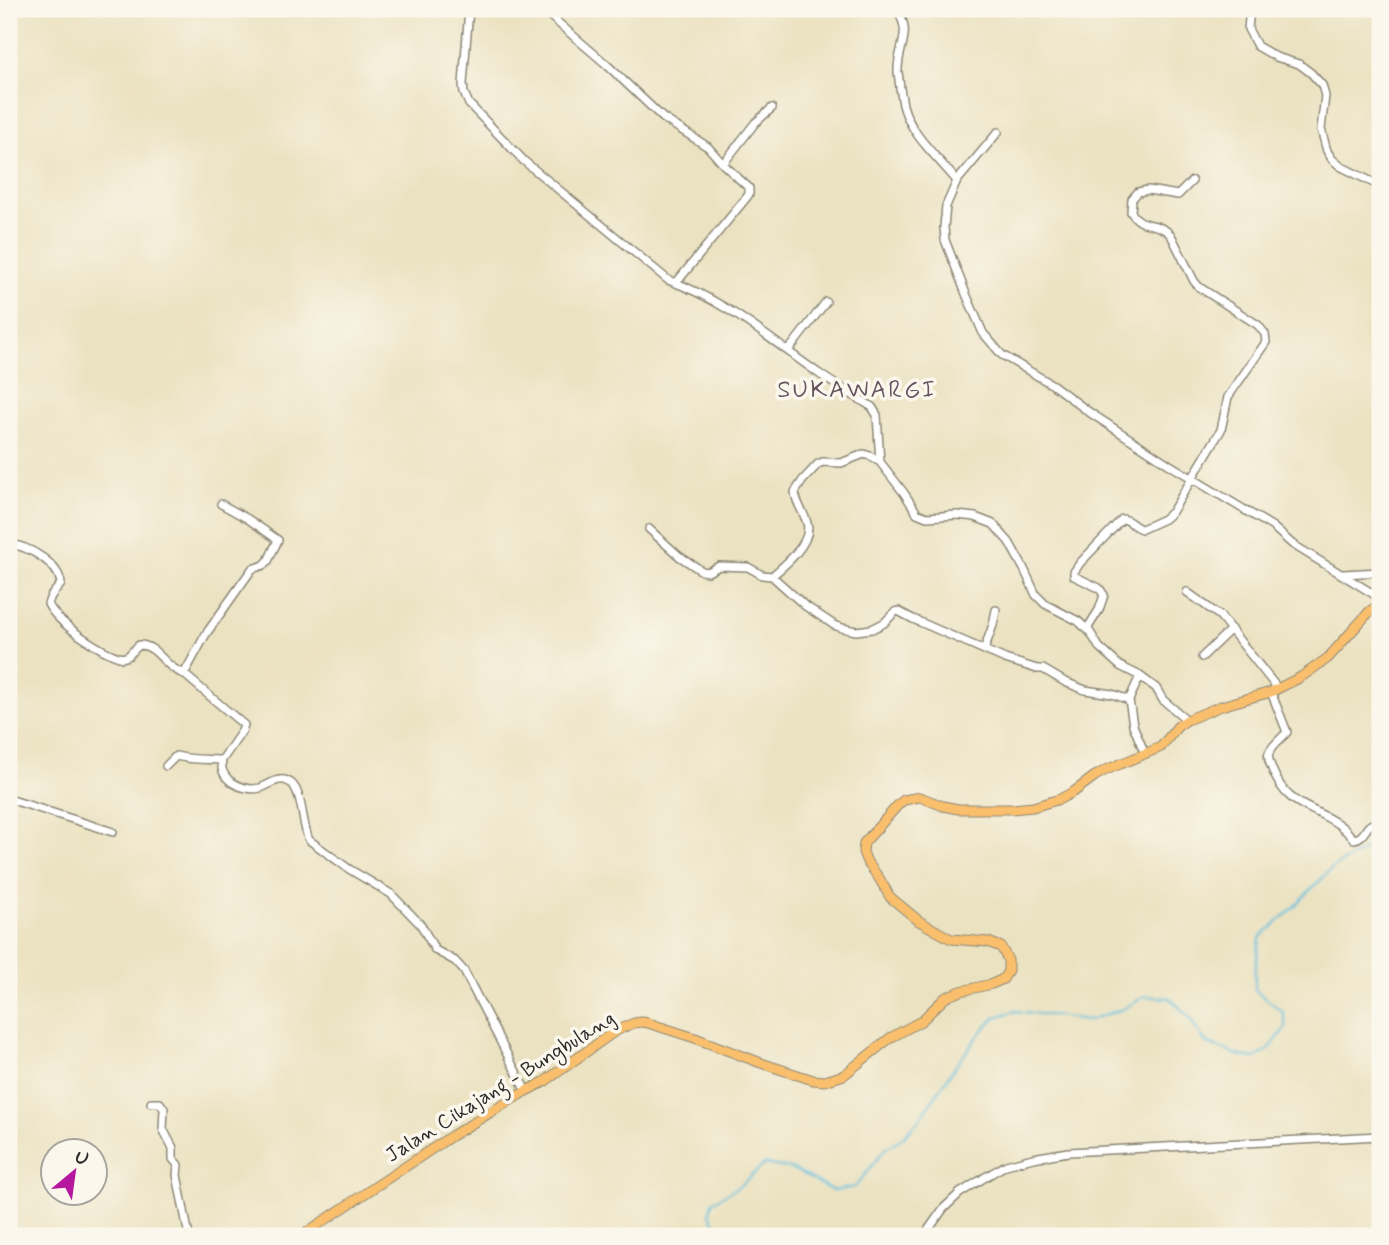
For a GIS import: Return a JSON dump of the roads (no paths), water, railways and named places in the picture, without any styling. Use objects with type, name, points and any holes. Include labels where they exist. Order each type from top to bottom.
[{"type":"main road","name":"Jalan Cikajang - Bungbulang","points":[[301,1236],[453,1135],[544,1082],[620,1029],[642,1022],[661,1026],[801,1077],[818,1081],[844,1075],[890,1038],[918,1023],[946,997],[992,984],[1003,979],[1008,971],[1008,960],[1001,947],[988,942],[951,939],[919,921],[890,897],[864,856],[863,847],[872,834],[904,800],[920,797],[958,809],[1012,809],[1033,807],[1060,799],[1106,770],[1161,747],[1178,726],[1187,720],[1221,706],[1274,690],[1301,677],[1328,657],[1370,611],[1379,596]]},
{"type":"street","points":[[469,9],[463,84],[469,104],[524,161],[652,268],[668,280],[691,288],[727,308],[822,376],[872,407],[877,415],[880,462]]},
{"type":"street","points":[[542,9],[663,118],[704,145],[747,186],[749,194],[676,283]]},
{"type":"street","points":[[896,9],[903,18],[904,32],[898,72],[903,105],[912,127],[957,181]]},
{"type":"street","points":[[1114,9],[1125,9]]},
{"type":"street","points":[[1141,9],[1152,12],[1157,9]]},
{"type":"street","points":[[1250,9],[1248,29],[1257,46],[1276,57],[1299,64],[1322,85],[1325,96],[1321,129],[1332,159],[1380,187]]},
{"type":"street","points":[[723,164],[755,123],[772,108]]},
{"type":"street","points":[[998,132],[957,181],[946,206],[944,227],[945,240],[983,333],[1003,356],[1053,385],[1128,438],[1379,596]]},
{"type":"street","points":[[1087,629],[1099,610],[1104,595],[1099,588],[1073,575],[1080,563],[1122,519],[1139,529],[1168,517],[1221,430],[1228,397],[1264,347],[1266,338],[1253,321],[1199,287],[1194,281],[1166,229],[1138,222],[1131,212],[1132,200],[1138,192],[1148,190],[1178,195],[1192,181]]},
{"type":"street","points":[[788,351],[826,302]]},
{"type":"street","points":[[772,576],[788,563],[806,537],[807,524],[795,492],[814,467],[823,462],[841,463],[864,454],[870,456],[880,462],[922,517],[966,516],[985,519],[993,524],[1009,542],[1036,594],[1045,604],[1078,621],[1099,647],[1120,666],[1156,688],[1163,700],[1187,720]]},
{"type":"street","points":[[184,674],[206,634],[252,569],[268,561],[278,540],[221,504]]},
{"type":"street","points":[[649,529],[689,564],[702,570],[708,572],[719,566],[748,567],[762,575],[772,576],[804,605],[834,625],[850,631],[872,629],[898,611],[984,650],[1037,670],[1043,669],[1085,690],[1129,700]]},
{"type":"street","points":[[9,544],[33,551],[55,569],[61,584],[48,604],[57,616],[88,641],[122,658],[139,645],[146,645],[244,725],[222,761],[224,774],[244,788],[262,788],[280,780],[291,784],[297,792],[306,834],[312,843],[391,894],[421,925],[437,953],[461,966],[526,1091]]},
{"type":"street","points":[[1342,574],[1380,572]]},
{"type":"street","points":[[1187,592],[1215,611],[1231,629],[1274,690],[1287,732],[1269,752],[1268,760],[1283,791],[1296,802],[1336,823],[1354,839],[1358,839],[1369,825],[1376,822]]},
{"type":"street","points":[[984,650],[996,610]]},
{"type":"street","points":[[1202,657],[1231,629]]},
{"type":"street","points":[[1140,676],[1129,700],[1133,725],[1145,754]]},
{"type":"street","points":[[166,766],[176,756],[222,761]]},
{"type":"street","points":[[9,799],[113,832]]},
{"type":"street","points":[[150,1103],[160,1103],[164,1109],[163,1129],[178,1165],[177,1175],[189,1236]]},
{"type":"street","points":[[924,1236],[943,1209],[960,1193],[1006,1165],[1033,1158],[1068,1152],[1380,1136]]},
{"type":"waterway","points":[[719,1236],[710,1214],[712,1202],[738,1187],[765,1164],[795,1170],[833,1191],[855,1187],[886,1148],[902,1138],[920,1119],[956,1065],[996,1017],[1015,1011],[1089,1020],[1123,1009],[1145,996],[1170,998],[1189,1017],[1206,1043],[1241,1056],[1255,1058],[1269,1050],[1286,1027],[1283,1012],[1255,990],[1260,938],[1332,868],[1380,843]]},
{"type":"district","name":"SUKAWARGI","points":[[857,389]]}]
